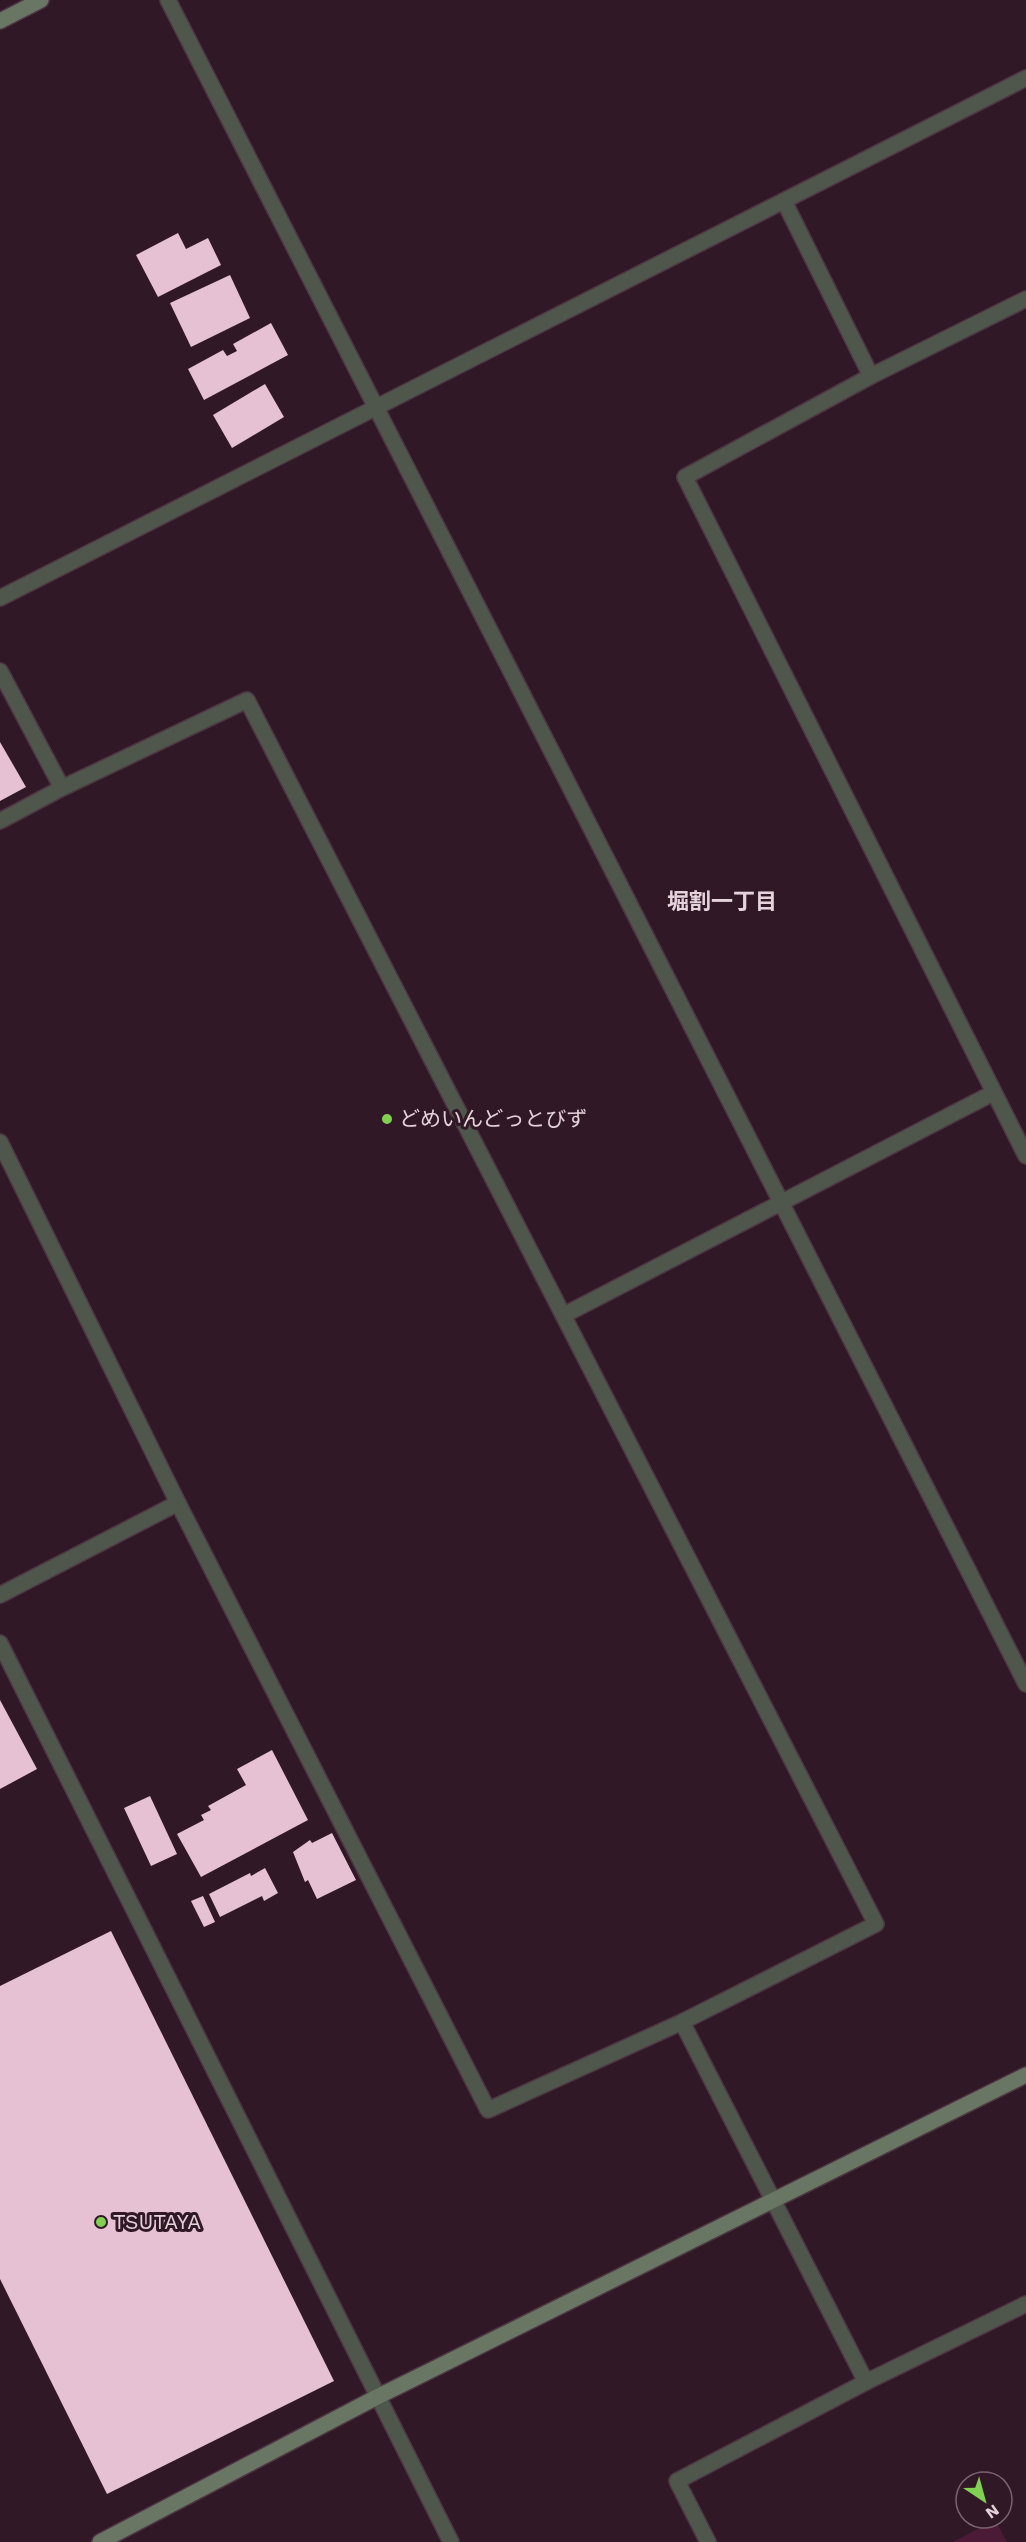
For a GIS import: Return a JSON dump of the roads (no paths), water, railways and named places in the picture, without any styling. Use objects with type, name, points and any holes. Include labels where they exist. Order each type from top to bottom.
[{"type":"street","points":[[0,21],[41,0]]},
{"type":"street","points":[[168,0],[378,407],[780,1204],[1026,1684]]},
{"type":"street","points":[[0,598],[1026,78]]},
{"type":"street","points":[[784,201],[871,376]]},
{"type":"street","points":[[1026,299],[871,376],[685,477],[1026,1156]]},
{"type":"street","points":[[0,671],[62,788]]},
{"type":"street","points":[[0,821],[62,788],[247,700],[876,1924],[682,2022],[488,2110],[178,1503],[0,1142]]},
{"type":"street","points":[[564,1315],[993,1093]]},
{"type":"street","points":[[0,1595],[178,1503]]},
{"type":"street","points":[[0,1643],[376,2397],[451,2542]]},
{"type":"street","points":[[682,2022],[866,2382]]},
{"type":"street","points":[[100,2542],[376,2397],[1026,2075]]},
{"type":"street","points":[[708,2542],[677,2481],[866,2382],[1026,2304]]},
{"type":"place","name":"どめいんどっとびず","points":[[387,1119]]},
{"type":"place","name":"TSUTAYA","points":[[101,2222]]},
{"type":"district","name":"堀割一丁目","points":[[722,901]]}]
